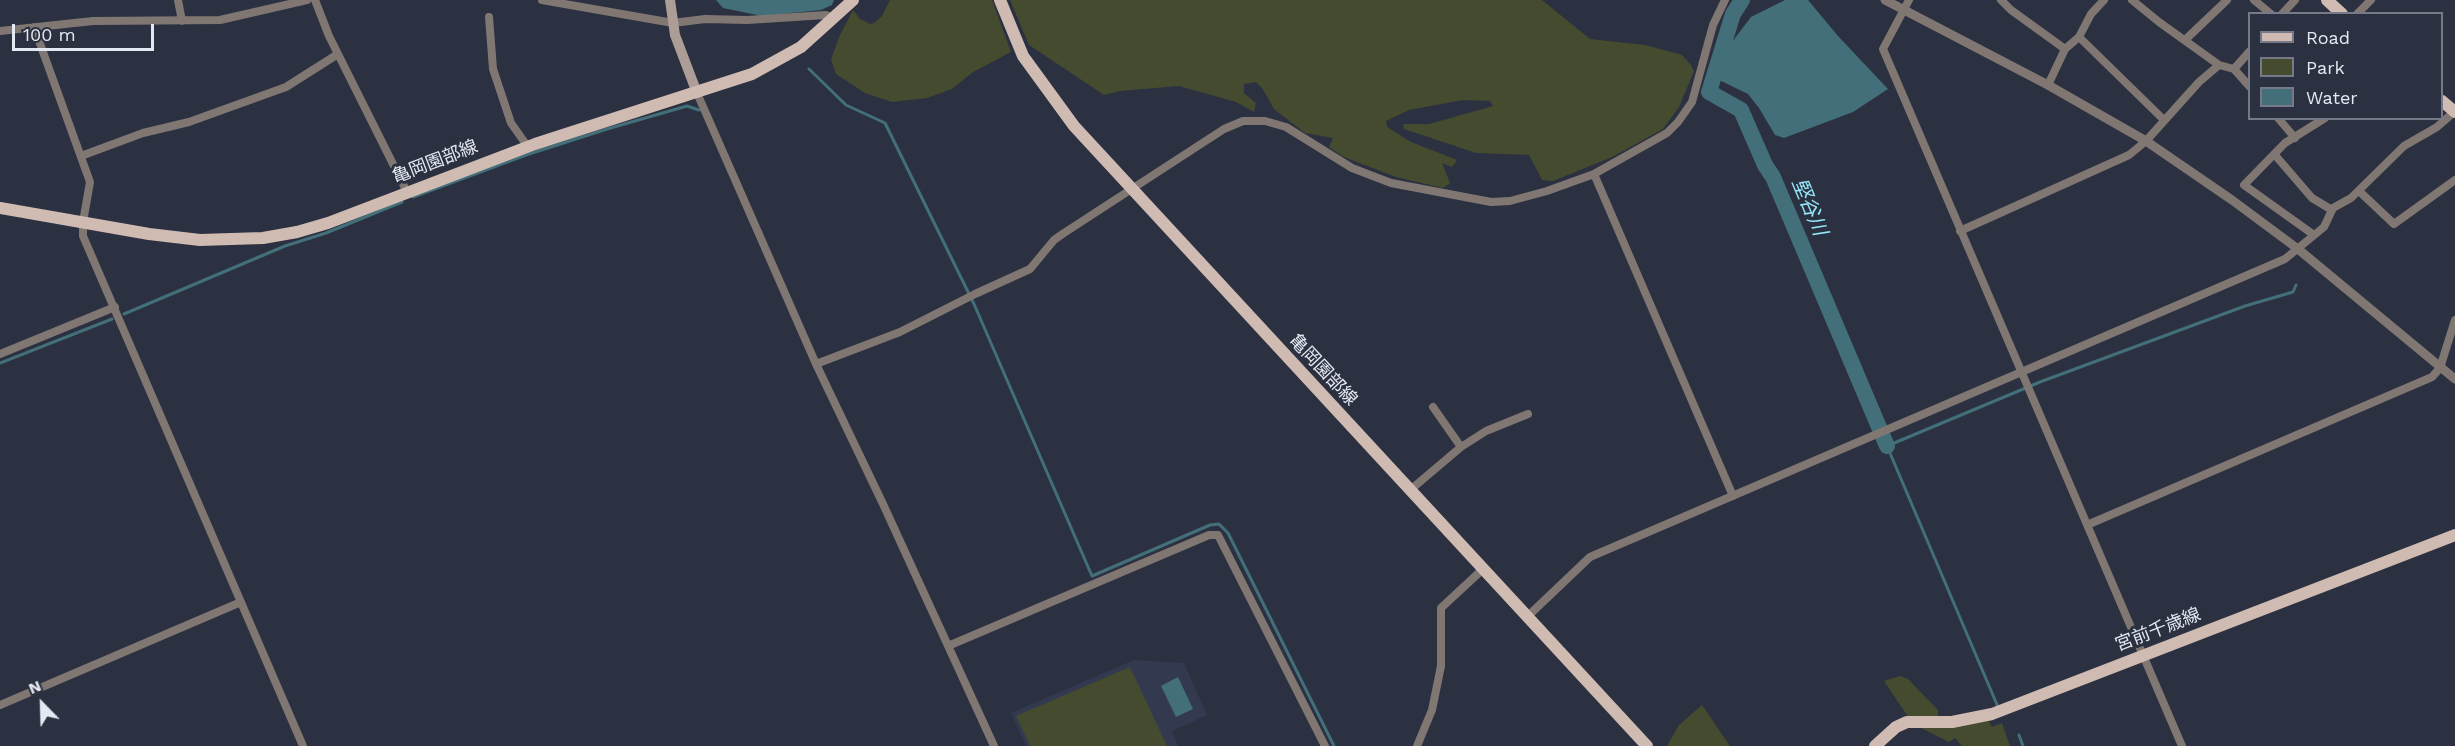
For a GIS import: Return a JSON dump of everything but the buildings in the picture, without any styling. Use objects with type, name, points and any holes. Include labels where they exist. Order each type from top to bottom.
[{"type":"main road","points":[[670,0],[673,23],[697,93]]},
{"type":"main road","name":"亀岡園部線","points":[[0,208],[149,234],[200,240],[264,238],[328,223],[528,147],[752,74],[801,47],[853,0]]},
{"type":"main road","name":"亀岡園部線","points":[[1000,0],[1023,56],[1056,105],[1647,746]]},
{"type":"main road","points":[[2327,0],[2340,12]]},
{"type":"main road","points":[[2443,102],[2455,112]]},
{"type":"main road","name":"宮前千歳線","points":[[1875,746],[1896,727],[1907,722],[1952,722],[1992,714],[2455,535]]},
{"type":"street","points":[[178,0],[182,21]]},
{"type":"street","points":[[0,31],[93,21],[220,20],[307,0]]},
{"type":"street","points":[[315,0],[317,10],[338,54],[407,192]]},
{"type":"street","points":[[542,0],[673,23],[705,19],[747,20],[826,15],[834,18]]},
{"type":"street","points":[[816,364],[900,332],[1030,269],[1054,240],[1224,129],[1243,121],[1265,121],[1286,127],[1352,168],[1391,183],[1491,202],[1510,201],[1547,191],[1594,174],[1658,139],[1678,122],[1692,102],[1713,25],[1725,0]]},
{"type":"street","points":[[1885,0],[2048,85],[2146,141],[2298,249],[2455,379]]},
{"type":"street","points":[[1910,0],[1883,49],[2182,746]]},
{"type":"street","points":[[2001,0],[2011,10],[2065,49]]},
{"type":"street","points":[[2048,85],[2065,49],[2079,37],[2091,14],[2104,0]]},
{"type":"street","points":[[2132,0],[2219,65],[2234,69],[2248,85]]},
{"type":"street","points":[[2185,40],[2227,0]]},
{"type":"street","points":[[2254,0],[2269,12]]},
{"type":"street","points":[[2284,12],[2295,0]]},
{"type":"street","points":[[2359,12],[2371,0]]},
{"type":"street","points":[[489,17],[493,69],[511,123],[528,147]]},
{"type":"street","points":[[34,27],[90,182],[83,236],[303,746]]},
{"type":"street","points":[[2079,37],[2164,120]]},
{"type":"street","points":[[2234,69],[2248,53]]},
{"type":"street","points":[[81,156],[143,133],[189,122],[286,87],[338,54]]},
{"type":"street","points":[[1960,231],[2118,160],[2146,141],[2199,82],[2219,65]]},
{"type":"street","points":[[697,93],[816,364],[994,746]]},
{"type":"street","points":[[1527,617],[1590,557],[2284,259],[2324,227],[2332,210],[2359,191],[2404,146],[2437,127],[2455,112]]},
{"type":"street","points":[[2280,120],[2295,138]]},
{"type":"street","points":[[2314,235],[2244,185],[2285,143],[2322,120]]},
{"type":"street","points":[[2275,155],[2313,198],[2332,210]]},
{"type":"street","points":[[1594,174],[1733,496]]},
{"type":"street","points":[[2359,191],[2394,224],[2455,180]]},
{"type":"street","points":[[0,354],[115,307]]},
{"type":"street","points":[[2087,525],[2432,377],[2440,368],[2455,320]]},
{"type":"street","points":[[1433,407],[1461,447]]},
{"type":"street","points":[[1410,491],[1461,447],[1486,431],[1528,414]]},
{"type":"street","points":[[948,646],[1209,535],[1218,535],[1324,746]]},
{"type":"street","points":[[1417,746],[1432,710],[1441,666],[1441,608],[1483,569]]},
{"type":"street","points":[[0,705],[241,602]]},
{"type":"shaded area","points":[[1134,660],[1184,663],[1207,715],[1172,731],[1178,746],[1026,746],[1011,713]]},
{"type":"green space","points":[[890,0],[992,0],[1011,52],[973,72],[952,89],[927,98],[892,102],[865,93],[836,74],[831,59],[853,10],[860,19],[870,24],[874,23],[882,16]]},
{"type":"green space","points":[[1010,0],[1542,0],[1590,39],[1645,45],[1682,55],[1694,71],[1679,107],[1663,129],[1612,157],[1553,181],[1542,180],[1529,155],[1476,153],[1404,129],[1403,124],[1429,124],[1493,106],[1490,101],[1463,100],[1409,110],[1386,121],[1387,127],[1411,142],[1457,160],[1452,167],[1442,163],[1450,183],[1443,188],[1396,177],[1344,157],[1329,147],[1333,138],[1305,133],[1274,109],[1256,82],[1244,84],[1244,93],[1256,103],[1254,112],[1236,102],[1179,86],[1120,91],[1104,95],[1029,45]]},
{"type":"green space","points":[[1130,667],[1167,746],[1030,746],[1016,716]]},
{"type":"green space","points":[[1900,676],[1908,679],[1938,710],[1938,716],[1909,718],[1884,681]]},
{"type":"green space","points":[[1702,705],[1730,746],[1667,746],[1679,725]]},
{"type":"green space","points":[[1988,720],[1992,727],[2002,723],[2010,746],[1962,746],[1955,738],[1949,742],[1919,727]]},
{"type":"water","points":[[716,0],[834,0],[832,5],[821,10],[762,16],[723,8]]},
{"type":"water","points":[[1785,0],[1808,0],[1888,89],[1853,112],[1784,138],[1775,135],[1748,94],[1717,79],[1729,46],[1751,17]]},
{"type":"water","points":[[1178,677],[1193,709],[1176,717],[1161,686]]},
{"type":"waterway","name":"堅谷川","points":[[1742,0],[1733,14],[1709,92],[1741,110],[1765,165],[1773,177],[1887,446]]},
{"type":"waterway","points":[[809,69],[846,105],[885,123],[974,304],[1092,576],[1210,525],[1219,524],[1228,533],[1334,746]]},
{"type":"waterway","points":[[413,197],[526,155],[607,129],[687,106],[699,110]]},
{"type":"waterway","points":[[124,314],[285,246],[326,233],[402,202]]},
{"type":"waterway","points":[[1998,707],[1887,446],[2040,382],[2245,306],[2293,292],[2296,285]]},
{"type":"waterway","points":[[0,363],[112,319]]},
{"type":"waterway","points":[[2019,735],[2023,746]]}]
